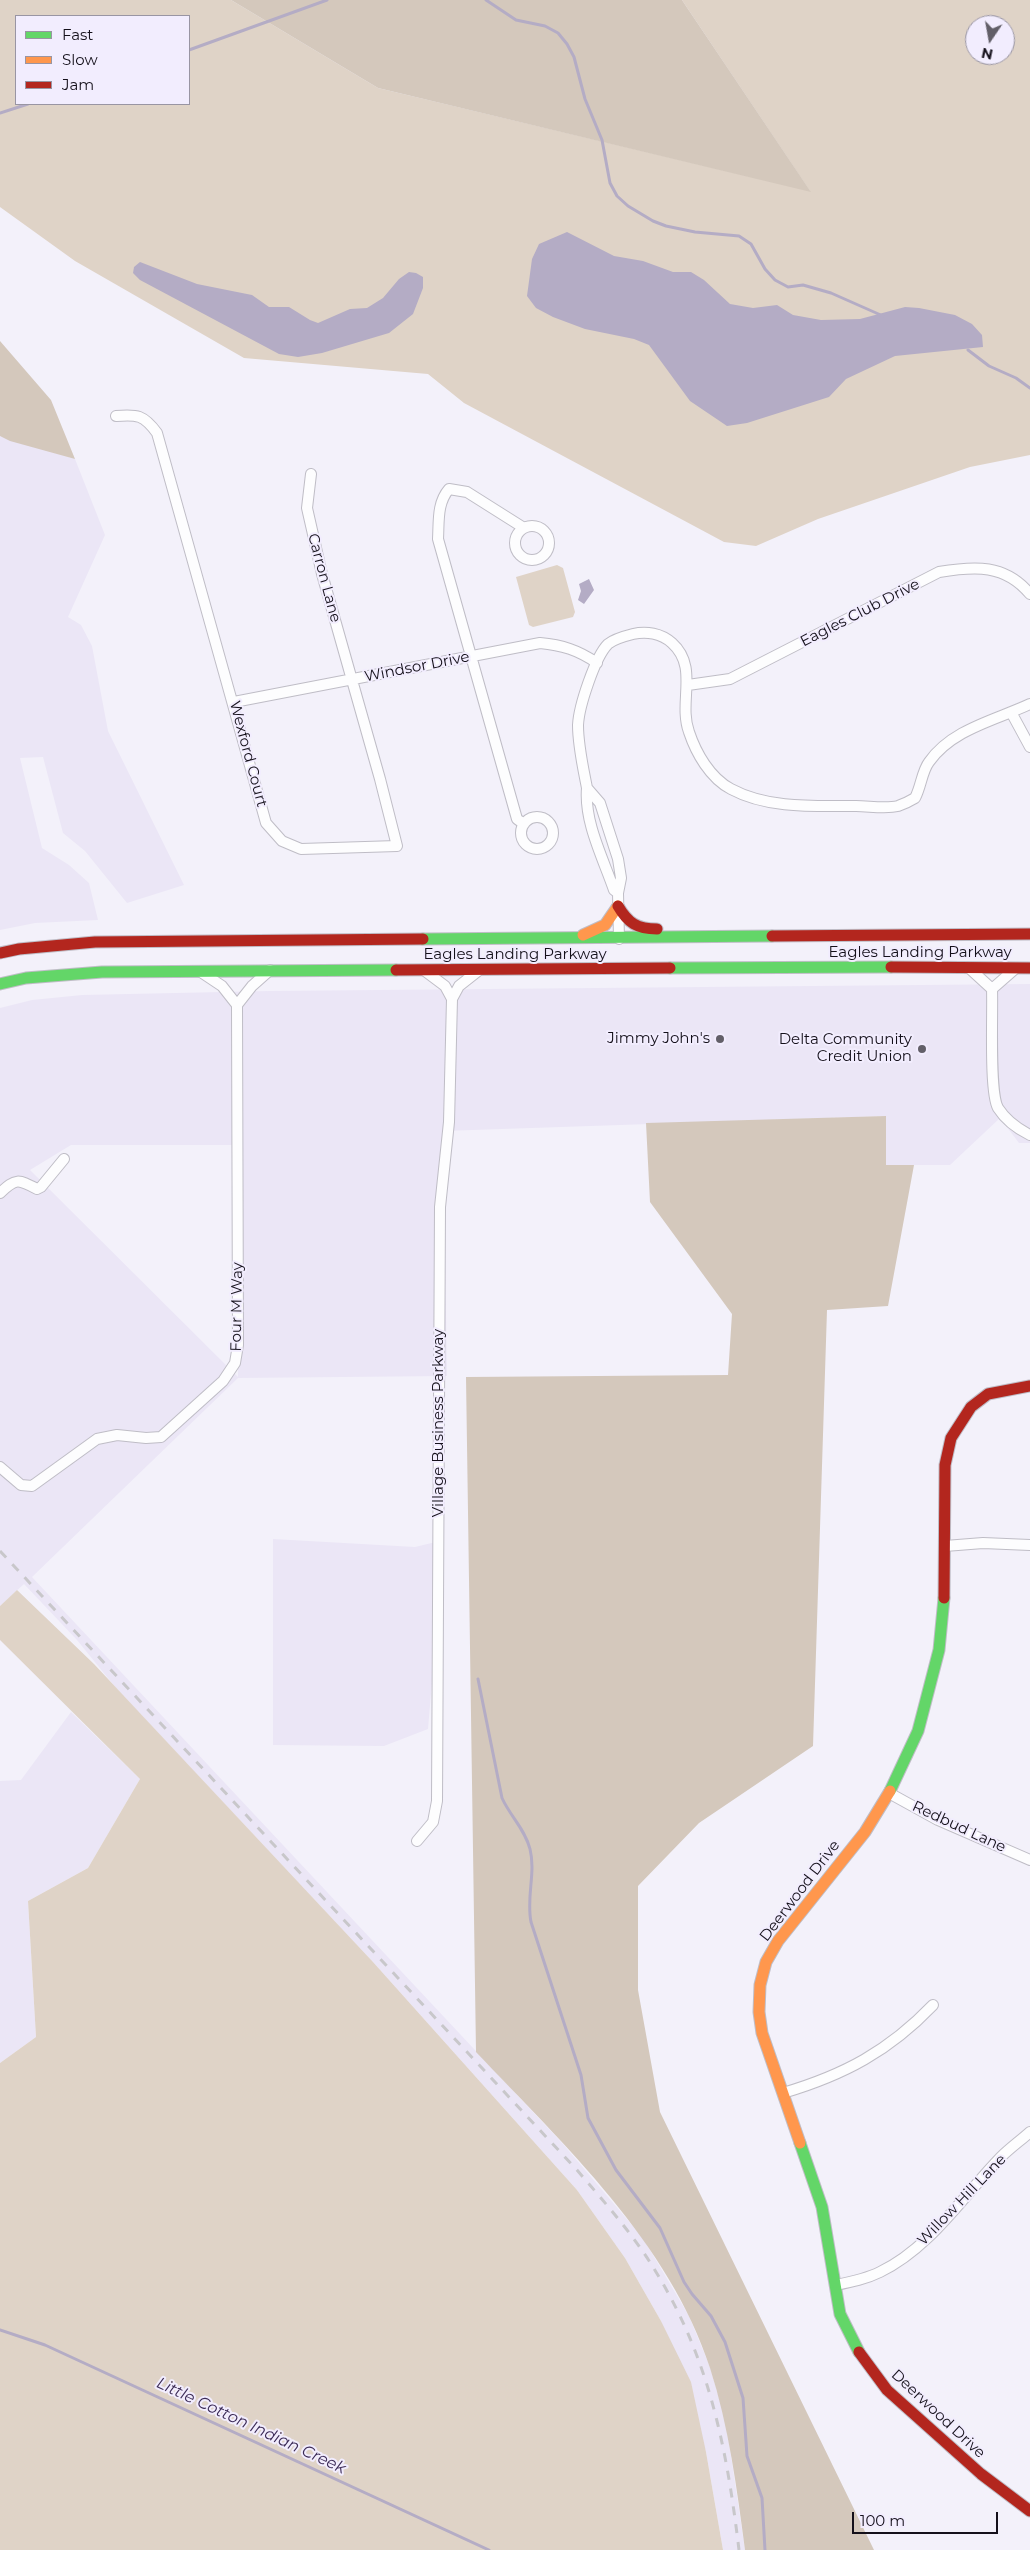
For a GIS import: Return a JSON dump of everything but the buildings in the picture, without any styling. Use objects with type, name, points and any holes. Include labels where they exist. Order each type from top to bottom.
[{"type":"main road","points":[[618,906],[631,925],[641,930],[736,929],[788,936]]},
{"type":"main road","points":[[564,939],[603,928],[612,920],[618,906]]},
{"type":"main road","name":"Eagles Landing Parkway","points":[[0,953],[19,949],[88,942],[619,939],[1030,934]]},
{"type":"main road","name":"Eagles Landing Parkway","points":[[0,984],[26,978],[102,972],[422,969],[1030,968]]},
{"type":"main road","name":"Deerwood Drive","points":[[1030,1386],[988,1394],[971,1407],[960,1421],[951,1438],[945,1465],[944,1600],[939,1650],[930,1692],[918,1731],[889,1792],[865,1832],[778,1941],[766,1962],[760,1985],[759,2012],[762,2033],[822,2207],[840,2314],[852,2339],[867,2365],[887,2390],[981,2474],[1030,2511]]},
{"type":"street","name":"Wexford Court","points":[[116,416],[135,414],[149,422],[157,433],[234,702],[266,823],[282,841],[300,849],[397,846],[352,680]]},
{"type":"street","name":"Carron Lane","points":[[311,474],[306,508],[352,680]]},
{"type":"street","points":[[524,528],[466,492],[449,489],[444,494],[439,509],[438,539],[517,819],[524,824]]},
{"type":"street","name":"Eagles Club Drive","points":[[688,685],[730,679],[939,572],[965,567],[986,568],[1009,576],[1030,594]]},
{"type":"street","points":[[618,891],[614,890],[589,816],[578,725],[584,695],[597,663],[608,644],[640,633],[658,634],[671,642],[681,653],[688,685],[684,709],[688,730],[696,751],[711,771],[729,788],[754,799],[802,805],[897,806],[915,798],[928,763],[944,746],[971,729],[1030,704]]},
{"type":"street","name":"Windsor Drive","points":[[234,702],[540,643],[563,645],[580,652],[597,663]]},
{"type":"street","points":[[1011,712],[1030,747]]},
{"type":"street","points":[[587,788],[600,803],[614,841],[610,857],[618,891],[619,939]]},
{"type":"street","points":[[968,967],[992,989],[994,1089],[997,1106],[1005,1117],[1030,1135]]},
{"type":"street","points":[[992,989],[1016,968]]},
{"type":"street","points":[[422,969],[435,976],[445,986],[452,998],[459,986],[469,976],[481,969]]},
{"type":"street","points":[[200,971],[222,986],[237,1004],[252,986],[270,970]]},
{"type":"street","name":"Village Business Parkway","points":[[417,1842],[433,1822],[437,1801],[440,1207],[449,1122],[452,998]]},
{"type":"street","name":"Four M Way","points":[[0,1467],[21,1485],[32,1486],[97,1439],[117,1436],[146,1438],[161,1436],[223,1382],[235,1363],[238,1345],[237,1004]]},
{"type":"street","points":[[0,1193],[12,1182],[22,1181],[37,1189],[41,1187],[64,1159]]},
{"type":"street","points":[[945,1546],[1030,1544]]},
{"type":"street","name":"Redbud Lane","points":[[889,1792],[938,1820],[1030,1860]]},
{"type":"street","points":[[783,2093],[822,2082],[887,2047],[909,2030],[933,2005]]},
{"type":"street","name":"Willow Hill Lane","points":[[836,2285],[855,2281],[880,2272],[908,2255],[939,2226],[1002,2156],[1030,2132]]},
{"type":"shaded area","points":[[0,0],[231,0],[378,88],[810,191],[682,0],[1030,0],[1030,455],[970,467],[818,519],[756,546],[724,542],[464,403],[428,374],[244,358],[75,261],[0,207]]},
{"type":"shaded area","points":[[231,0],[682,0],[811,192],[378,88]]},
{"type":"shaded area","points":[[567,232],[614,256],[643,261],[673,272],[691,272],[704,280],[730,304],[753,308],[777,305],[793,315],[821,320],[860,319],[905,307],[919,308],[955,315],[972,324],[982,335],[983,347],[895,356],[846,379],[829,397],[747,423],[727,426],[690,401],[649,345],[634,339],[585,329],[553,317],[536,308],[527,296],[532,259],[539,244]]},
{"type":"shaded area","points":[[140,262],[197,284],[252,295],[269,307],[289,307],[318,323],[350,309],[367,308],[383,298],[399,279],[409,272],[423,277],[423,288],[413,314],[389,333],[322,353],[298,357],[279,354],[140,280],[133,273],[134,267]]},
{"type":"shaded area","points":[[0,341],[51,400],[75,459],[10,441],[0,436]]},
{"type":"shaded area","points":[[0,436],[75,459],[105,535],[68,617],[81,625],[92,646],[108,731],[184,885],[127,903],[85,851],[63,833],[43,757],[20,758],[42,848],[69,865],[89,883],[98,920],[35,923],[0,930]]},
{"type":"shaded area","points":[[557,565],[563,568],[575,612],[573,617],[533,627],[529,625],[516,577]]},
{"type":"shaded area","points":[[589,579],[594,590],[584,604],[578,600],[581,591],[579,584]]},
{"type":"shaded area","points":[[1030,984],[1030,1143],[1019,1143],[1000,1118],[950,1165],[886,1165],[886,1116],[443,1131],[447,1376],[238,1378],[32,1577],[563,2144],[643,2238],[689,2316],[710,2367],[726,2422],[745,2550],[723,2550],[706,2452],[661,2321],[625,2258],[577,2190],[373,1962],[116,1688],[77,1640],[24,1584],[0,1606],[0,1008],[32,1000],[82,995],[270,991]],"holes":[[[71,1145],[240,1145],[238,1377],[30,1170]]]},
{"type":"shaded area","points":[[886,1116],[886,1165],[914,1165],[888,1306],[827,1310],[813,1746],[699,1823],[638,1886],[638,1990],[660,2112],[874,2550],[745,2550],[732,2458],[717,2390],[692,2322],[669,2279],[641,2237],[611,2198],[544,2123],[476,2052],[466,1377],[728,1375],[732,1314],[650,1202],[646,1123]]},
{"type":"shaded area","points":[[273,1539],[415,1547],[444,1540],[428,1729],[384,1746],[273,1745]]},
{"type":"shaded area","points":[[17,1590],[94,1664],[373,1962],[577,2190],[625,2258],[661,2321],[691,2382],[706,2452],[723,2550],[0,2550],[0,2063],[36,2037],[28,1901],[88,1868],[140,1779],[0,1640],[0,1606]]},
{"type":"shaded area","points":[[71,1712],[140,1779],[88,1868],[28,1901],[36,2037],[0,2063],[0,1781],[21,1780]]},
{"type":"waterway","points":[[190,50],[327,0]]},
{"type":"waterway","points":[[486,0],[516,20],[545,26],[558,33],[567,44],[574,57],[585,99],[602,140],[610,183],[617,196],[628,206],[653,221],[666,226],[695,232],[739,236],[751,244],[765,269],[775,280],[788,287],[803,285],[831,293],[883,316]]},
{"type":"waterway","points":[[0,113],[25,105]]},
{"type":"waterway","points":[[968,350],[989,366],[1016,378],[1030,388]]},
{"type":"waterway","points":[[478,1679],[502,1798],[525,1835],[530,1849],[532,1858],[531,1922],[581,2075],[588,2118],[616,2170],[660,2228],[684,2282],[711,2316],[725,2342],[743,2398],[747,2456],[762,2498],[765,2550]]},
{"type":"waterway","name":"Little Cotton Indian Creek","points":[[0,2330],[45,2345],[489,2550]]},
{"type":"railway","points":[[0,1551],[577,2170],[638,2245],[675,2305],[703,2372],[722,2441],[739,2550]]},
{"type":"traffic: fast","points":[[423,939],[772,936]]},
{"type":"traffic: fast","points":[[670,968],[891,967]]},
{"type":"traffic: fast","points":[[0,984],[26,978],[102,972],[396,970]]},
{"type":"traffic: fast","points":[[890,1791],[918,1731],[939,1650],[944,1598]]},
{"type":"traffic: fast","points":[[800,2143],[822,2207],[840,2314],[859,2352]]},
{"type":"traffic: slow","points":[[583,935],[605,925],[618,906]]},
{"type":"traffic: slow","points":[[800,2143],[762,2033],[759,2012],[760,1985],[766,1962],[778,1941],[865,1832],[890,1791]]},
{"type":"traffic: jam","points":[[618,906],[629,921],[634,924],[644,928],[657,929]]},
{"type":"traffic: jam","points":[[772,936],[1030,934]]},
{"type":"traffic: jam","points":[[0,953],[19,949],[95,942],[423,939]]},
{"type":"traffic: jam","points":[[891,967],[1030,968]]},
{"type":"traffic: jam","points":[[396,970],[670,968]]},
{"type":"traffic: jam","points":[[944,1598],[945,1465],[951,1438],[971,1407],[988,1394],[1030,1386]]},
{"type":"traffic: jam","points":[[859,2352],[887,2390],[981,2474],[1030,2511]]},
{"type":"place","name":"Jimmy John's","points":[[720,1039]]},
{"type":"place","name":"Delta Community Credit Union","points":[[922,1049]]}]
